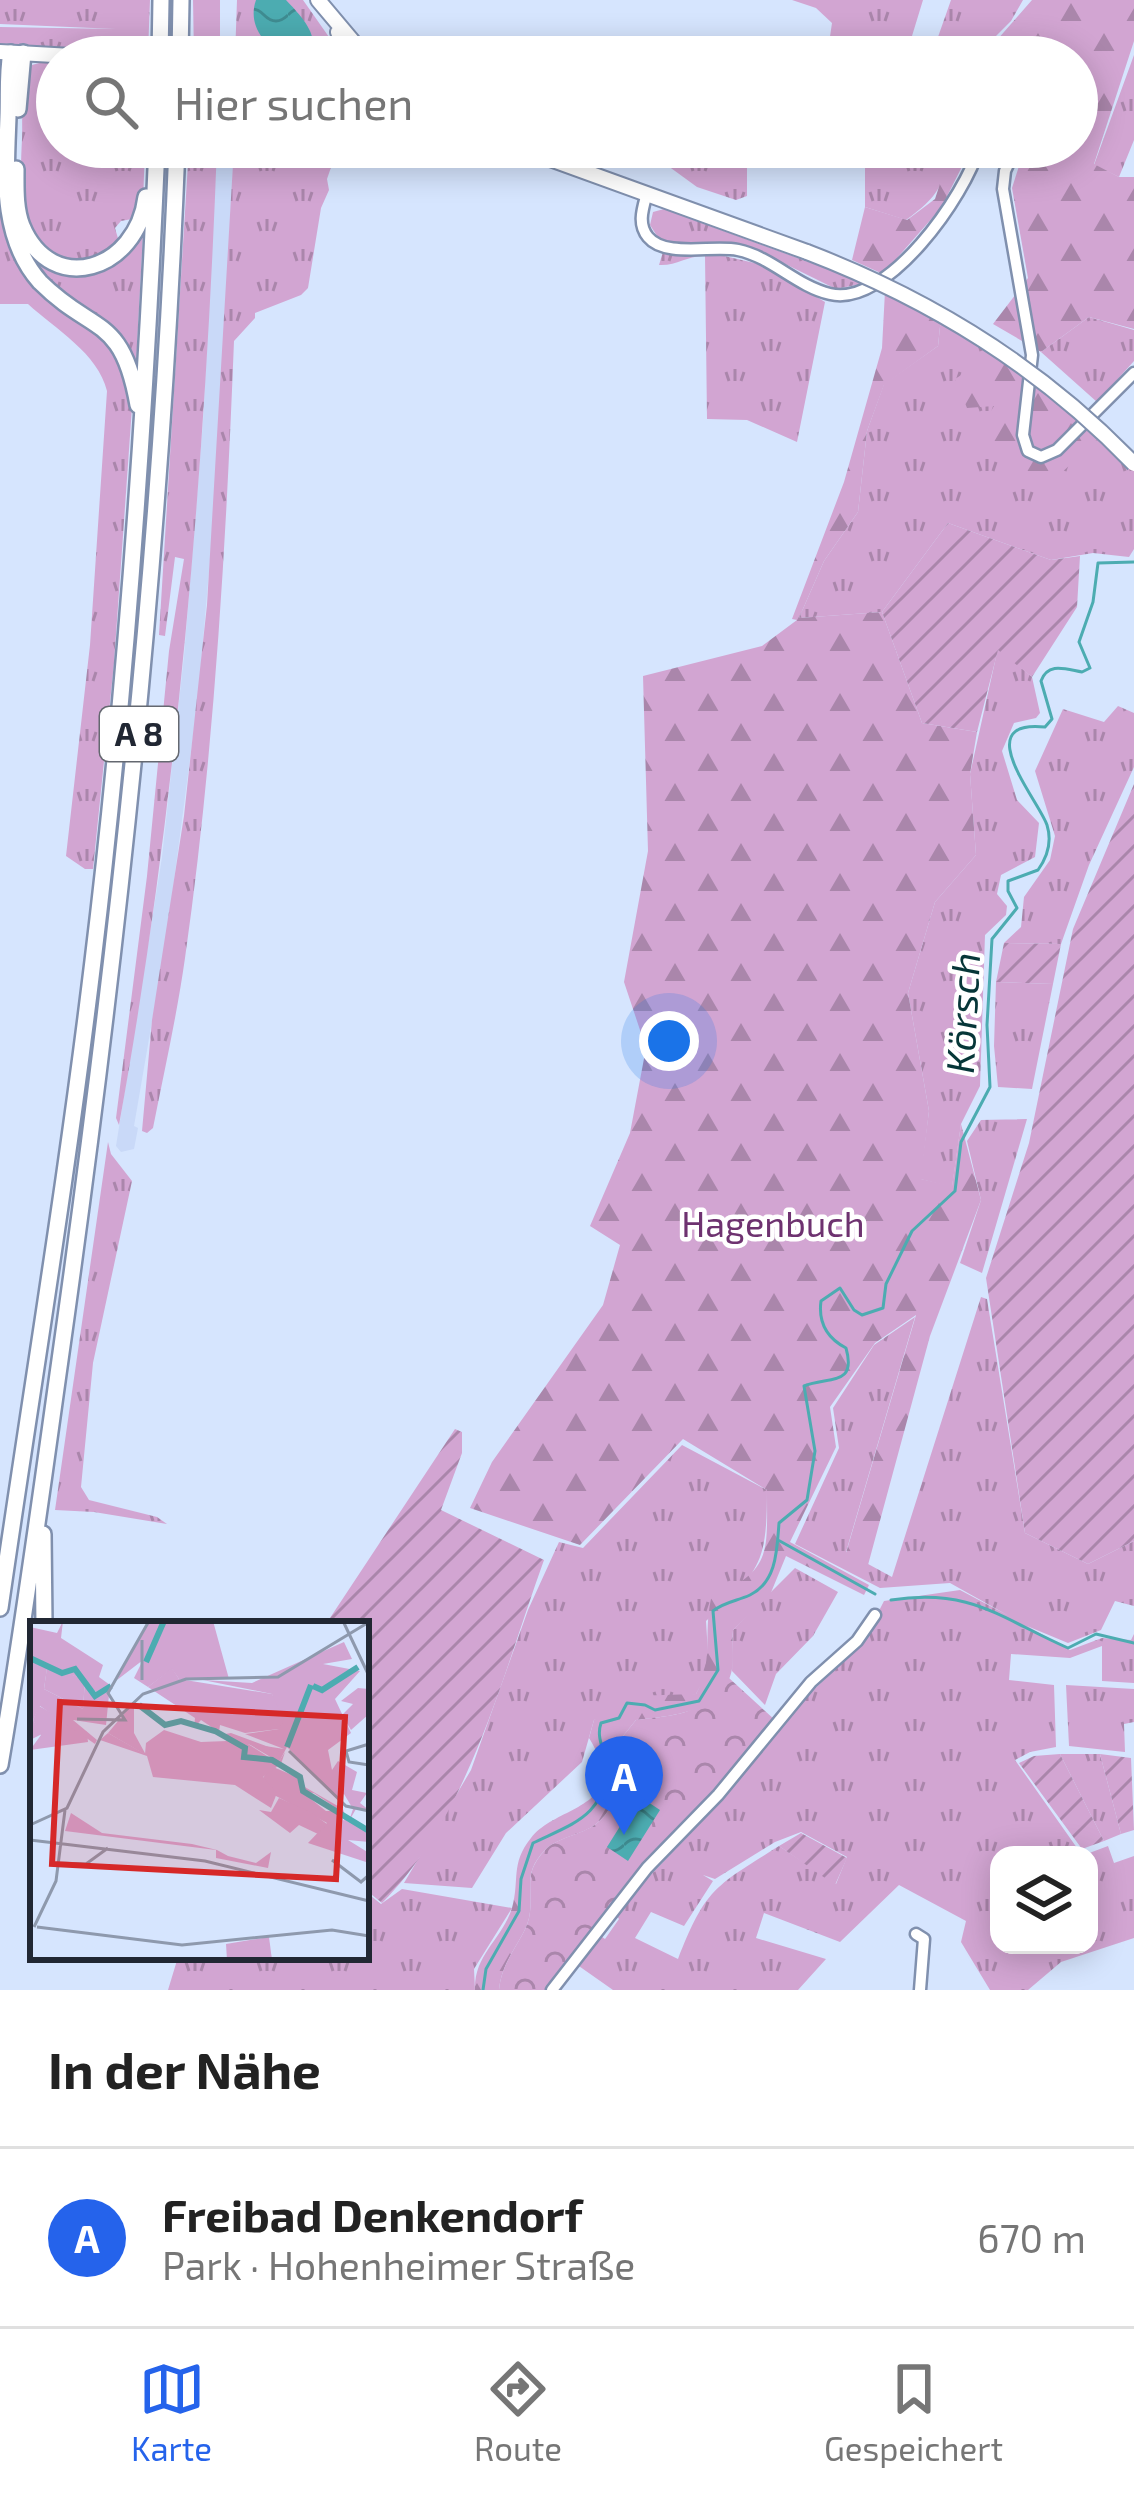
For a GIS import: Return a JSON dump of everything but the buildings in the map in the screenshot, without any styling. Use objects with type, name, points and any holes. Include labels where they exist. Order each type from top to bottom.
[{"type":"highway","points":[[160,36],[161,0]]},
{"type":"highway","points":[[180,36],[181,0]]},
{"type":"highway","points":[[11,52],[4,75],[5,197],[13,241],[25,265],[43,285],[94,320],[117,343],[131,370],[142,433]]},
{"type":"highway","points":[[11,52],[17,206],[25,232],[46,256],[67,265],[87,266],[107,261],[128,246],[143,218],[153,168]]},
{"type":"highway","name":"A 8","points":[[0,1608],[94,959],[120,717],[156,168]]},
{"type":"highway","name":"A 8","points":[[0,1765],[109,1010],[133,794],[162,442],[176,168]]},
{"type":"highway","points":[[44,1621],[46,1459]]},
{"type":"main road","points":[[318,0],[347,36]]},
{"type":"main road","points":[[334,21],[339,36]]},
{"type":"main road","points":[[576,168],[889,285],[993,344],[1072,404],[1134,464]]},
{"type":"street","points":[[647,193],[642,223],[659,246],[745,252],[822,292],[845,296],[872,288],[890,275],[958,193],[969,168]]},
{"type":"street","points":[[1006,168],[1003,189],[1032,355],[1023,435],[1028,452],[1041,457],[1057,449],[1134,373]]},
{"type":"street","points":[[552,1990],[647,1868],[718,1796],[811,1682],[857,1641],[875,1615]]},
{"type":"street","points":[[916,1934],[924,1939],[920,1990]]},
{"type":"shaded area","points":[[216,168],[233,168],[217,479],[198,698],[167,934],[134,1126],[138,1128],[134,1149],[121,1152],[116,1146],[162,857],[203,422]]},
{"type":"green space","points":[[0,0],[150,0],[149,36],[36,36],[36,47],[0,45],[0,27],[116,29],[0,24]]},
{"type":"green space","points":[[193,0],[220,0],[220,36],[194,36]]},
{"type":"green space","points":[[237,0],[303,0],[328,36],[236,36]]},
{"type":"green space","points":[[792,0],[923,0],[912,36],[830,36],[832,23],[816,8]]},
{"type":"green space","points":[[951,0],[1023,0],[996,36],[938,36]]},
{"type":"green space","points":[[1032,0],[1134,0],[1134,41],[1098,152],[1098,36],[1000,36]]},
{"type":"green space","points":[[1134,55],[1134,140],[1119,177],[1098,167],[1098,154]]},
{"type":"green space","points":[[36,64],[36,168],[144,168],[143,203],[132,219],[115,228],[119,242],[111,255],[78,263],[55,258],[31,232],[21,175],[22,101]]},
{"type":"green space","points":[[0,73],[11,245],[120,354],[132,407],[93,869],[66,856],[90,645],[107,391],[85,353],[28,304],[0,304]]},
{"type":"green space","points":[[1098,166],[1119,177],[1134,177],[1134,329],[1089,317],[1041,352],[993,324],[1028,278],[1012,188],[1018,168]]},
{"type":"green space","points":[[188,168],[216,168],[205,393],[185,640],[157,886],[119,1125],[116,1118],[169,651],[184,559],[175,557],[165,636],[159,635]]},
{"type":"green space","points":[[233,168],[331,168],[308,288],[255,313],[234,341],[223,573],[204,804],[178,1001],[153,1128],[147,1133],[142,1131],[152,1020],[184,816],[207,605]]},
{"type":"green space","points":[[671,168],[747,168],[747,196],[736,200],[697,187]]},
{"type":"green space","points":[[865,168],[946,168],[938,189],[906,220],[865,207]]},
{"type":"green space","points":[[945,168],[961,168],[941,208],[883,274],[852,260],[865,207],[907,220],[935,199]]},
{"type":"green space","points":[[664,209],[866,283],[836,289],[769,256],[730,243],[666,242],[650,225],[653,212]]},
{"type":"green space","points":[[143,234],[134,365],[37,274],[23,236],[79,270]]},
{"type":"green space","points":[[703,251],[763,265],[825,302],[797,442],[747,420],[707,419],[705,256],[659,265],[663,252]]},
{"type":"green space","name":"Hagenbuch","points":[[885,291],[941,317],[938,346],[884,385],[867,431],[858,512],[824,561],[799,618],[882,612],[922,723],[977,732],[970,774],[976,855],[935,902],[908,993],[929,1111],[921,1179],[952,1186],[961,1124],[981,1200],[930,1336],[868,1565],[846,1553],[916,1315],[875,1343],[830,1407],[836,1447],[790,1542],[869,1585],[864,1595],[786,1556],[770,1595],[733,1630],[732,1669],[718,1695],[694,1710],[636,1720],[623,1736],[622,1771],[611,1806],[596,1824],[550,1846],[538,1858],[531,1873],[528,1921],[499,1990],[475,1990],[479,1966],[512,1908],[524,1847],[543,1827],[597,1792],[602,1779],[600,1761],[589,1738],[594,1720],[631,1696],[696,1694],[707,1659],[711,1599],[745,1578],[762,1558],[767,1490],[683,1439],[580,1545],[470,1508],[492,1462],[603,1305],[620,1245],[590,1226],[630,1133],[646,1048],[624,982],[648,851],[643,676],[762,646],[797,620],[792,619],[844,482],[882,348]]},
{"type":"green space","points":[[941,317],[997,352],[995,405],[1103,434],[1134,465],[1134,549],[1129,557],[1093,553],[1051,560],[948,523],[882,612],[799,618],[824,561],[858,512],[867,431],[884,384],[938,346]]},
{"type":"green space","points":[[1089,317],[1134,330],[1134,361],[1097,402],[1041,352]]},
{"type":"green space","points":[[997,352],[1103,434],[1057,477],[1012,471],[983,425],[994,406],[967,408],[955,379]]},
{"type":"green space","points":[[948,523],[1051,560],[1080,556],[1077,607],[1032,677],[998,650],[977,732],[922,723],[882,612]]},
{"type":"green space","points":[[998,648],[1032,677],[1040,713],[1014,723],[1002,751],[1017,800],[1039,823],[1035,857],[1001,875],[997,894],[1007,906],[1006,915],[985,935],[980,1086],[961,1124],[952,1187],[920,1179],[929,1111],[908,993],[935,902],[976,855],[970,774]]},
{"type":"green space","points":[[1118,706],[1134,713],[1134,767],[1089,865],[1061,944],[1004,943],[1021,927],[1024,897],[1050,860],[1055,836],[1035,771],[1063,709],[1104,722]]},
{"type":"green space","points":[[1134,784],[1134,1541],[1088,1564],[1025,1533],[986,1278],[1029,1143],[1073,929]]},
{"type":"green space","points":[[1004,943],[1061,944],[1053,984],[996,982]]},
{"type":"green space","points":[[996,982],[1053,984],[1032,1089],[998,1087]]},
{"type":"green space","points":[[1027,1119],[982,1273],[960,1263],[981,1200],[967,1141],[981,1120]]},
{"type":"green space","points":[[108,1142],[111,1154],[132,1181],[93,1363],[81,1487],[89,1500],[157,1517],[167,1524],[55,1510]]},
{"type":"green space","points":[[981,1297],[987,1299],[1025,1533],[1088,1564],[1134,1541],[1134,1606],[1115,1601],[1101,1630],[1068,1643],[1027,1626],[1070,1650],[1102,1638],[1131,1640],[1134,1634],[1134,1683],[1102,1681],[1102,1646],[1070,1658],[1011,1654],[1009,1680],[1054,1685],[1056,1747],[1015,1760],[1076,1846],[990,1846],[990,1954],[1085,1954],[1061,1962],[1028,1990],[990,1990],[961,1942],[966,1921],[899,1885],[840,1942],[764,1913],[756,1938],[826,1959],[798,1990],[613,1990],[576,1964],[599,1935],[605,1939],[619,1919],[615,1914],[692,1831],[762,1742],[848,1655],[884,1601],[960,1590],[1009,1616],[950,1583],[880,1588],[795,1544],[839,1448],[833,1408],[874,1345],[915,1317],[846,1552],[892,1577]],"holes":[[[801,1832],[847,1857],[836,1884],[779,1846],[715,1891],[678,1959],[635,1938],[651,1912],[684,1926],[713,1881],[703,1875],[715,1879],[775,1842]]]},
{"type":"green space","points":[[455,1429],[462,1432],[462,1453],[441,1510],[544,1560],[461,1786],[412,1868],[382,1903],[369,1892],[369,1621],[328,1621]]},
{"type":"green space","points":[[682,1445],[767,1490],[762,1551],[749,1577],[706,1621],[709,1670],[696,1694],[594,1720],[582,1762],[506,1833],[472,1888],[404,1883],[471,1770],[528,1610],[559,1542],[583,1548]]},
{"type":"green space","points":[[795,1568],[838,1592],[813,1636],[776,1674],[765,1705],[732,1671],[733,1630]]},
{"type":"green space","points":[[729,1678],[775,1720],[549,1990],[499,1990],[528,1921],[534,1866],[550,1846],[590,1828],[611,1806],[620,1783],[623,1736],[636,1720],[698,1706]]},
{"type":"green space","points":[[1066,1685],[1134,1689],[1134,1722],[1124,1724],[1125,1752],[1069,1746]]},
{"type":"green space","points":[[1060,1754],[1100,1754],[1121,1834],[1104,1841]]},
{"type":"green space","points":[[1060,1754],[1104,1841],[1080,1846],[1019,1763],[1034,1756]]},
{"type":"green space","points":[[1100,1754],[1131,1758],[1134,1830],[1121,1834]]},
{"type":"green space","points":[[801,1833],[847,1858],[835,1885],[779,1846]]},
{"type":"green space","points":[[1108,1846],[1114,1863],[1134,1856],[1134,1938],[1098,1950],[1098,1850]]},
{"type":"green space","points":[[402,1889],[512,1908],[474,1969],[475,1990],[168,1990],[177,1960],[369,1960],[369,1894],[381,1904]]},
{"type":"water","points":[[256,0],[286,0],[311,36],[262,36],[254,12]]},
{"type":"water","points":[[639,1796],[660,1810],[628,1861],[607,1847]]},
{"type":"waterway","name":"Körsch","points":[[483,1990],[486,1969],[519,1911],[521,1879],[533,1843],[586,1815],[601,1794],[605,1762],[601,1723],[619,1718],[627,1703],[655,1710],[699,1701],[718,1670],[713,1611],[750,1595],[766,1582],[774,1564],[779,1523],[807,1500],[815,1451],[804,1386],[844,1375],[848,1360],[846,1348],[825,1329],[821,1301],[840,1288],[862,1315],[883,1308],[886,1284],[912,1231],[955,1191],[961,1142],[990,1087],[987,1025],[992,939],[1017,908],[1008,881],[1038,870],[1049,843],[1047,825],[1014,764],[1012,736],[1023,728],[1045,727],[1052,719],[1041,681],[1048,671],[1090,668],[1079,642],[1093,602],[1098,563],[1134,562]]},
{"type":"waterway","points":[[778,1540],[875,1594]]},
{"type":"waterway","points":[[891,1600],[919,1597],[964,1602],[1068,1648],[1096,1634],[1134,1643]]},
{"type":"place","name":"Freibad Denkendorf","points":[[624,1835]]}]
